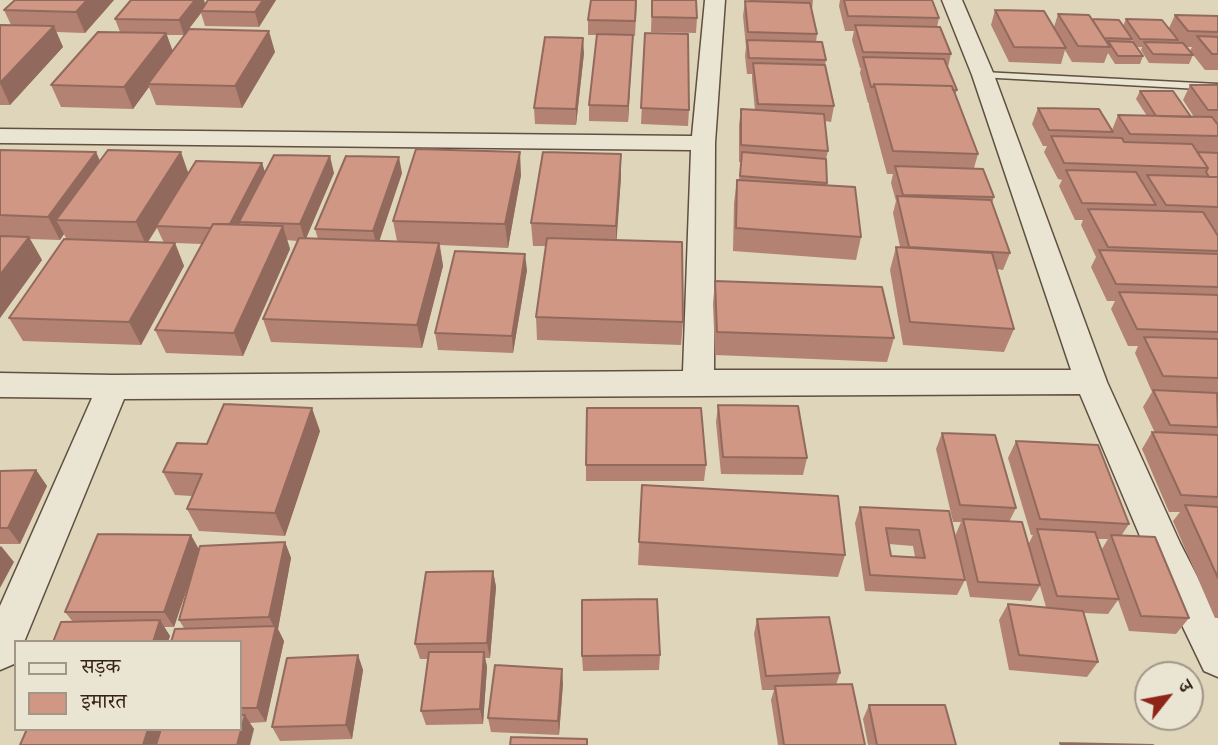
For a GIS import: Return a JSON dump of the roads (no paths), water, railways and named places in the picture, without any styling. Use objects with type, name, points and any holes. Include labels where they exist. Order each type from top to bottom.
[{"type":"street","points":[[698,382],[703,143],[715,0]]},
{"type":"street","points":[[952,0],[983,75],[1091,382],[1164,548],[1218,658]]},
{"type":"street","points":[[0,136],[703,143]]},
{"type":"street","points":[[0,385],[113,387],[1091,382]]},
{"type":"street","points":[[0,651],[113,387]]},
{"type":"lane","points":[[983,75],[1218,87]]}]
